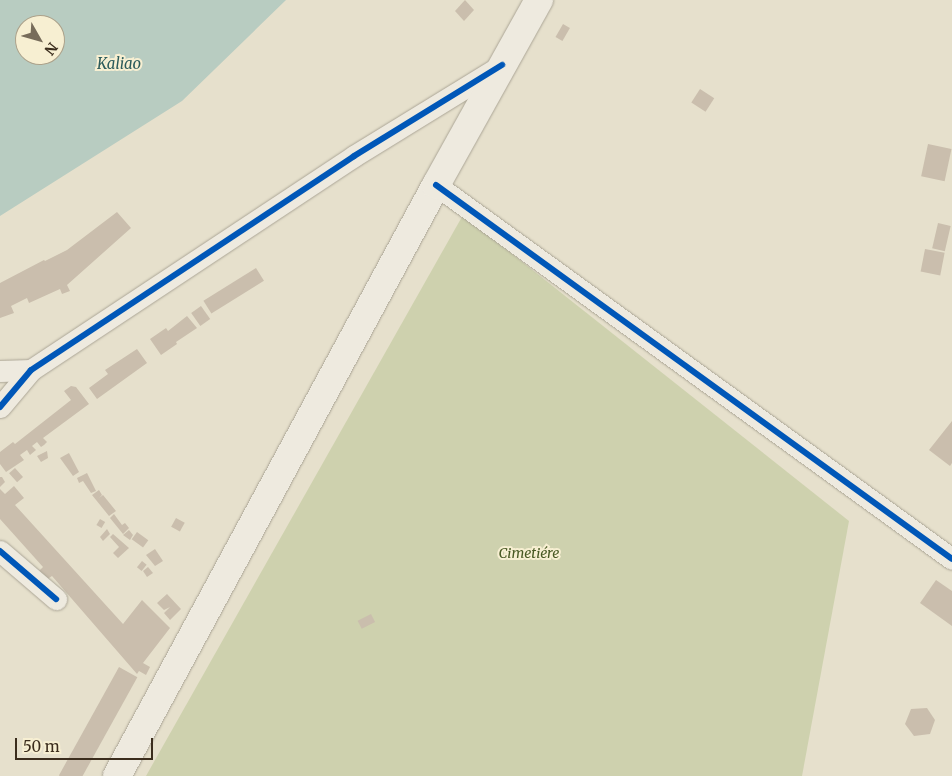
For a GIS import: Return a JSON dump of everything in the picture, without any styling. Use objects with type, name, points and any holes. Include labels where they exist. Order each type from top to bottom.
[{"type":"main road","points":[[117,776],[436,185],[539,0]]},
{"type":"street","points":[[0,407],[31,370],[354,156],[502,65]]},
{"type":"street","points":[[436,185],[952,559]]},
{"type":"street","points":[[0,371],[31,370]]},
{"type":"street","points":[[0,551],[56,599]]},
{"type":"green space","name":"Cimetiére","points":[[463,215],[849,521],[802,776],[146,776]]},
{"type":"water","name":"Kaliao","points":[[0,0],[286,0],[182,101],[0,216]]},
{"type":"building","points":[[465,0],[474,10],[464,21],[455,11]]},
{"type":"building","points":[[563,24],[570,28],[562,41],[556,37]]},
{"type":"building","points":[[700,89],[714,98],[706,112],[691,102]]},
{"type":"building","points":[[928,144],[951,149],[945,181],[921,176]]},
{"type":"building","points":[[117,212],[131,228],[67,285],[70,291],[62,294],[60,289],[29,303],[27,298],[11,306],[14,313],[0,318],[0,283],[67,250]]},
{"type":"building","points":[[938,223],[951,226],[945,251],[932,248]]},
{"type":"building","points":[[925,249],[945,253],[940,275],[921,272]]},
{"type":"building","points":[[256,268],[264,281],[211,314],[203,301]]},
{"type":"building","points":[[201,306],[210,319],[200,326],[191,313]]},
{"type":"building","points":[[187,316],[197,328],[161,355],[150,339],[166,328],[168,331]]},
{"type":"building","points":[[137,349],[147,363],[97,399],[89,388],[108,374],[105,370]]},
{"type":"building","points":[[71,386],[76,387],[89,404],[43,438],[47,442],[44,445],[41,447],[37,442],[32,446],[36,450],[30,455],[27,450],[20,455],[24,460],[6,472],[0,464],[0,452],[13,442],[15,444],[71,400],[64,391]]},
{"type":"building","points":[[952,421],[952,463],[950,466],[929,450]]},
{"type":"building","points":[[47,451],[48,458],[41,462],[37,456]]},
{"type":"building","points":[[69,453],[79,472],[73,476],[60,458]]},
{"type":"building","points":[[15,468],[23,477],[17,482],[9,473]]},
{"type":"building","points":[[87,473],[96,491],[91,493],[83,481],[79,483],[77,478]]},
{"type":"building","points":[[0,477],[5,482],[0,487]]},
{"type":"building","points":[[14,486],[24,498],[15,505],[123,624],[142,600],[170,628],[143,663],[150,667],[146,675],[139,671],[137,674],[52,576],[43,582],[36,574],[43,567],[0,519],[0,489],[5,494]]},
{"type":"building","points":[[99,490],[102,495],[99,498],[103,495],[116,511],[109,516],[92,495]]},
{"type":"building","points":[[114,514],[122,525],[125,523],[129,528],[123,534],[110,518]]},
{"type":"building","points":[[176,518],[185,523],[180,532],[171,527]]},
{"type":"building","points":[[100,519],[105,522],[102,528],[96,525]]},
{"type":"building","points":[[107,529],[110,534],[103,541],[100,537]]},
{"type":"building","points":[[129,530],[133,535],[130,540],[123,535]]},
{"type":"building","points":[[137,532],[148,540],[143,548],[132,539]]},
{"type":"building","points":[[113,534],[129,548],[118,558],[113,553],[119,547],[110,537]]},
{"type":"building","points":[[155,549],[163,561],[155,566],[146,555]]},
{"type":"building","points":[[142,561],[147,565],[142,571],[137,567]]},
{"type":"building","points":[[148,567],[153,573],[147,577],[143,571]]},
{"type":"building","points":[[936,580],[952,591],[952,626],[920,603]]},
{"type":"building","points":[[167,594],[181,609],[170,620],[164,613],[170,607],[164,610],[157,603]]},
{"type":"building","points":[[371,614],[375,622],[362,629],[358,621]]},
{"type":"building","points":[[119,667],[137,677],[83,776],[59,775]]},
{"type":"building","points":[[927,708],[935,720],[930,734],[914,736],[905,724],[911,709]]},
{"type":"cycle path","points":[[0,407],[31,370],[354,156],[502,65]]},
{"type":"cycle path","points":[[436,185],[952,559]]},
{"type":"cycle path","points":[[0,551],[56,599]]}]
